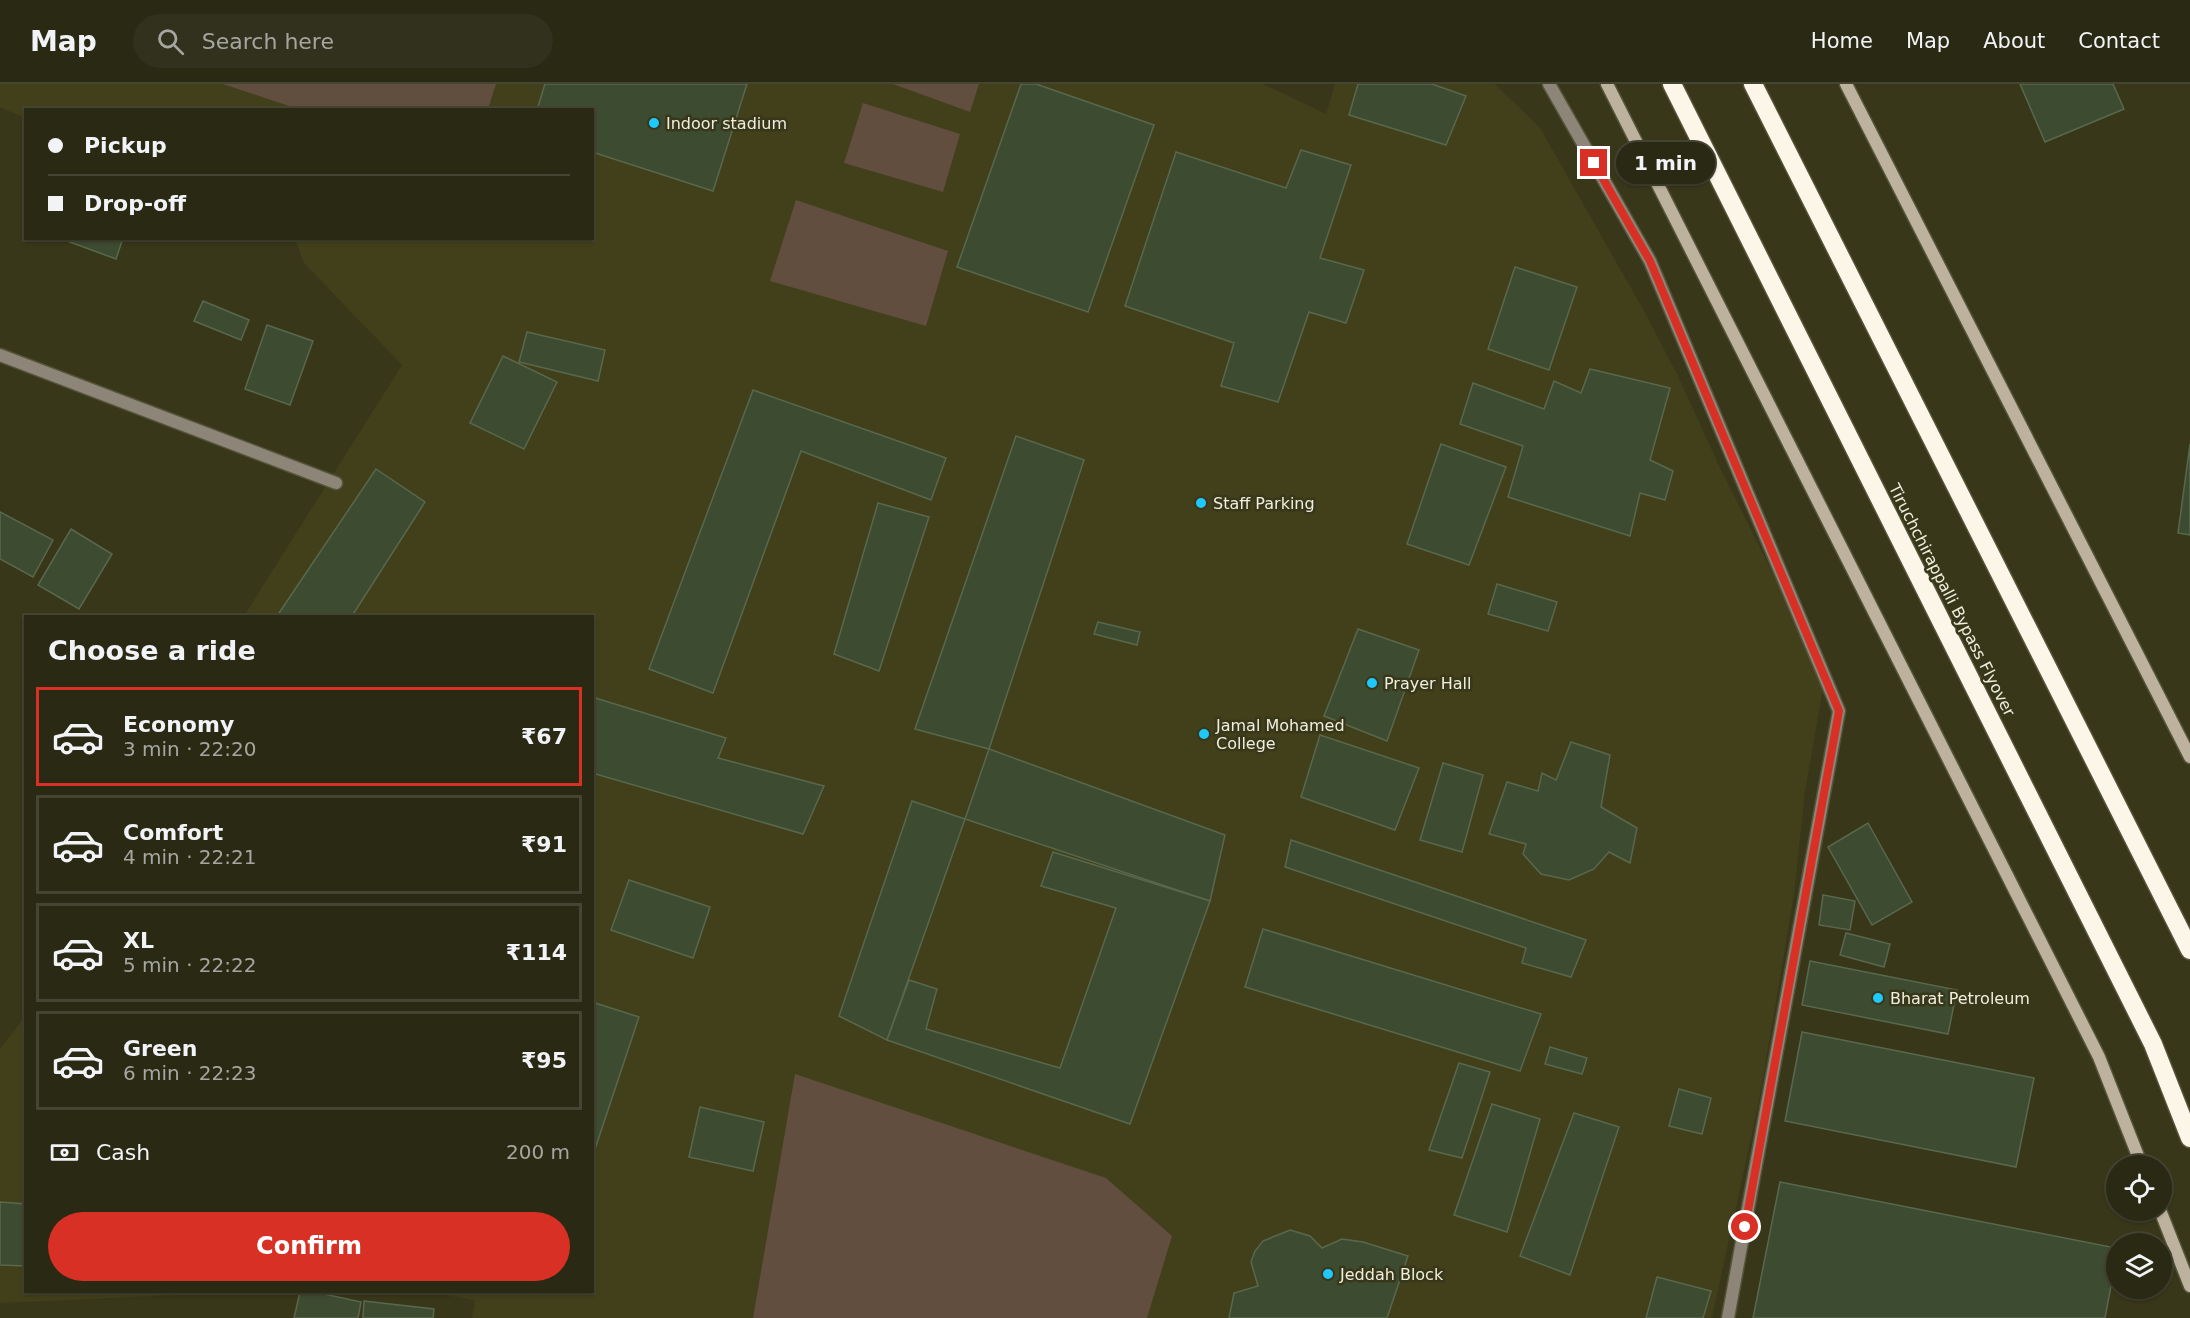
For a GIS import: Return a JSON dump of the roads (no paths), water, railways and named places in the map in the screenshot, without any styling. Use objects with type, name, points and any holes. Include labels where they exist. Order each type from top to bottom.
[{"type":"highway","name":"Tiruchchirappalli Bypass Flyover","points":[[1672,84],[2153,1044],[2190,1138]]},
{"type":"highway","points":[[1753,84],[2190,950]]},
{"type":"street","points":[[1549,84],[1650,261],[1839,711],[1728,1318]]},
{"type":"street","points":[[1607,84],[2099,1057],[2138,1155]]},
{"type":"street","points":[[1846,84],[2190,757]]},
{"type":"street","points":[[0,355],[336,483]]},
{"type":"street","points":[[2164,1221],[2190,1286]]},
{"type":"place","name":"Indoor stadium","points":[[654,123]]},
{"type":"place","name":"Staff Parking","points":[[1201,503]]},
{"type":"place","name":"Prayer Hall","points":[[1372,683]]},
{"type":"place","name":"Jamal Mohamed College","points":[[1204,734]]},
{"type":"place","name":"Bharat Petroleum","points":[[1878,998]]},
{"type":"place","name":"Jeddah Block","points":[[1328,1274]]}]
